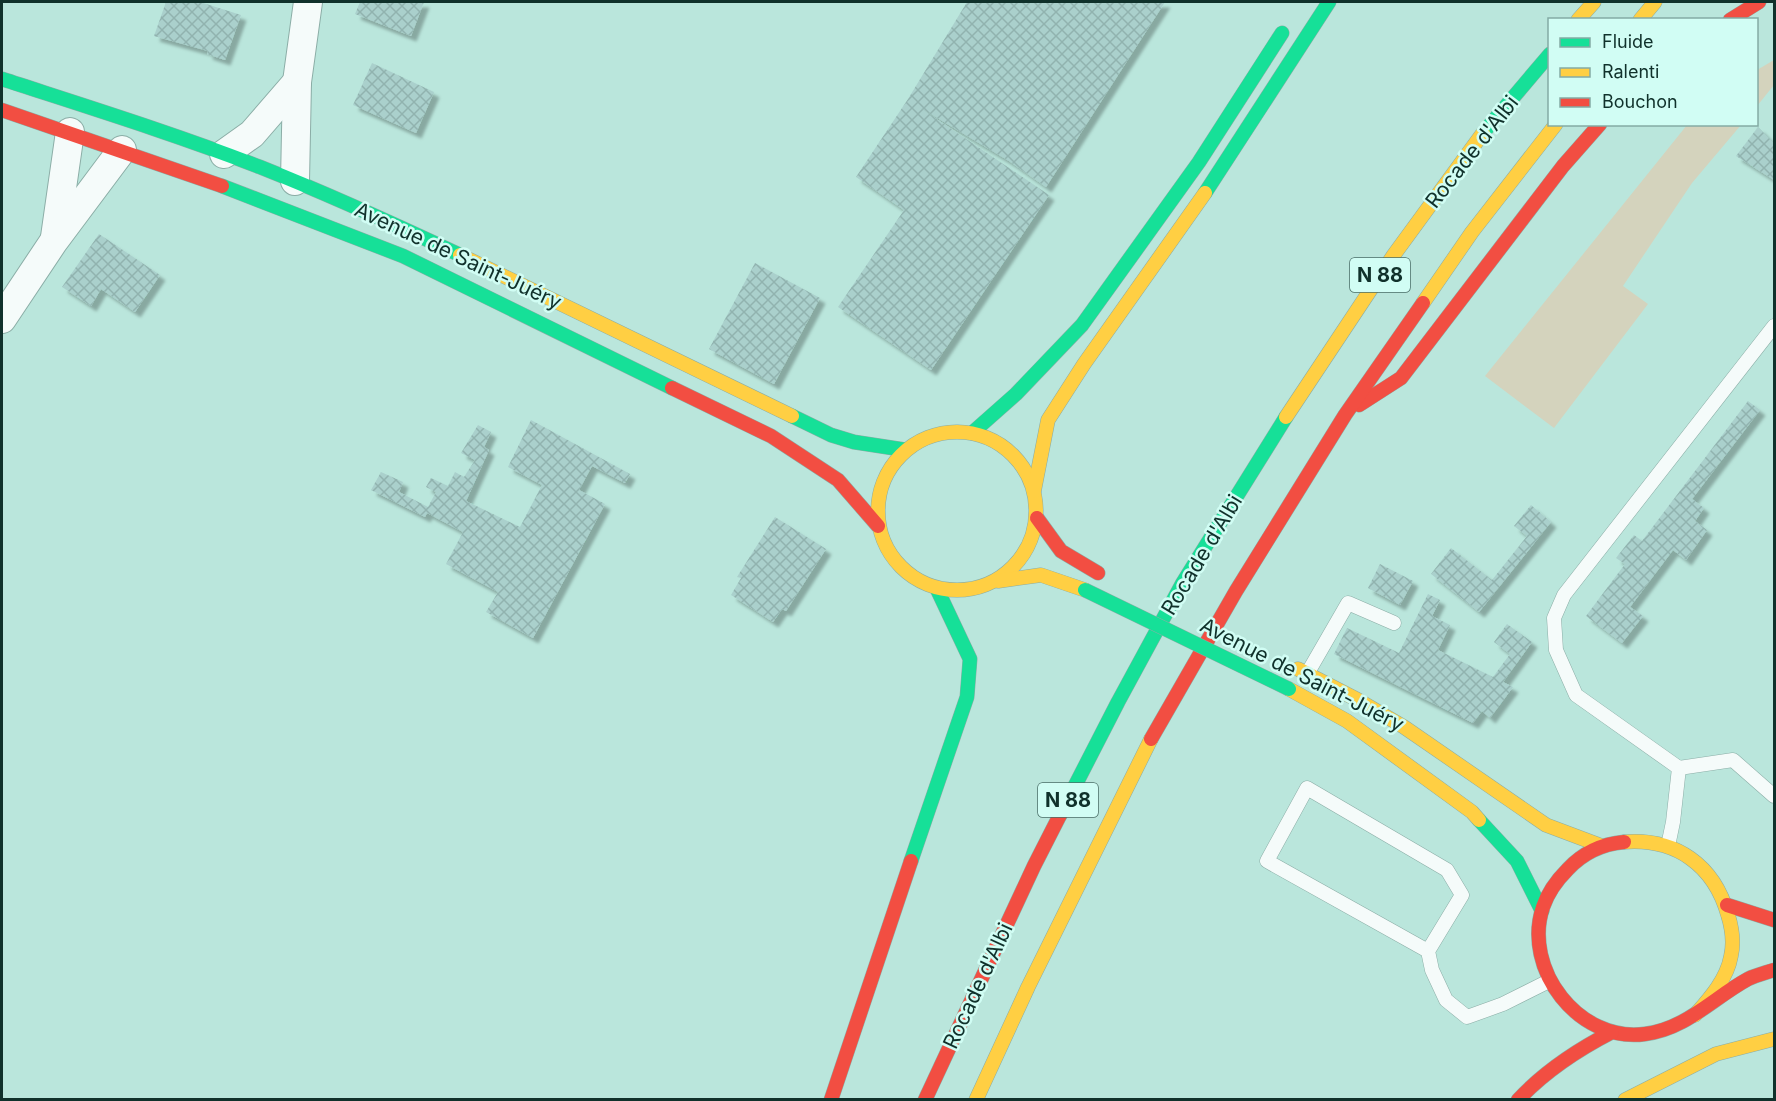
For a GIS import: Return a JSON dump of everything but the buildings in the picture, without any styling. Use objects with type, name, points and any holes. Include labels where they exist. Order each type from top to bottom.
[{"type":"main road","points":[[1034,491],[1048,420],[1084,364],[1170,245],[1247,131],[1329,2]]},
{"type":"main road","points":[[1580,18],[1593,2]]},
{"type":"main road","points":[[1642,18],[1655,2]]},
{"type":"main road","points":[[1733,18],[1760,2]]},
{"type":"main road","points":[[972,433],[1016,394],[1082,325],[1199,162],[1288,25]]},
{"type":"main road","name":"Rocade d'Albi","points":[[925,1100],[1034,866],[1118,702],[1182,584],[1308,382],[1393,256],[1483,133],[1548,56]]},
{"type":"main road","name":"Avenue de Saint-Juéry","points":[[2,79],[224,154],[295,181],[416,234],[831,435],[854,442],[906,450]]},
{"type":"main road","name":"Avenue de Saint-Juéry","points":[[2,110],[269,202],[403,256],[760,430],[838,480],[878,526]]},
{"type":"main road","name":"N 88","points":[[976,1100],[1028,987],[1149,742],[1236,591],[1345,415],[1472,232],[1554,126]]},
{"type":"main road","points":[[1345,415],[1401,378],[1563,166],[1598,126]]},
{"type":"main road","points":[[998,581],[1013,569],[1025,554],[1033,537],[1037,518],[1034,491],[1026,470],[1012,453],[994,440],[972,433],[949,432],[926,437],[906,450],[888,471],[878,497],[878,526],[886,547],[898,566],[916,580],[937,589],[957,591],[978,589],[998,581],[1041,574],[1085,591],[1289,689],[1347,721],[1472,812],[1517,861],[1542,911]]},
{"type":"main road","points":[[1037,518],[1061,551],[1103,575]]},
{"type":"main road","points":[[831,1100],[967,697],[970,659],[937,589]]},
{"type":"main road","name":"Avenue de Saint-Juéry","points":[[1161,603],[1182,613]]},
{"type":"main road","name":"Avenue de Saint-Juéry","points":[[1203,624],[1224,634]]},
{"type":"main road","name":"Avenue de Saint-Juéry","points":[[1297,669],[1358,700],[1404,727],[1546,825],[1602,846]]},
{"type":"main road","points":[[1695,1015],[1716,993],[1730,965],[1733,934],[1727,904],[1714,879],[1693,860],[1668,846],[1635,840],[1602,846],[1575,861],[1555,883],[1542,911],[1538,935],[1541,958],[1549,981],[1564,1004],[1586,1021],[1612,1032],[1641,1035],[1670,1029],[1695,1015],[1749,979],[1774,970]]},
{"type":"main road","points":[[1727,904],[1774,920]]},
{"type":"main road","points":[[1518,1100],[1530,1085],[1578,1048],[1612,1032]]},
{"type":"main road","points":[[1625,1100],[1716,1054],[1774,1039]]},
{"type":"street","points":[[295,181],[297,82],[308,2]]},
{"type":"street","points":[[224,154],[252,134],[297,82]]},
{"type":"street","points":[[54,241],[70,132]]},
{"type":"street","points":[[2,319],[54,241],[122,150]]},
{"type":"lane","points":[[1774,326],[1564,595],[1554,618],[1556,650],[1576,696],[1679,768],[1733,760],[1774,796]]},
{"type":"lane","points":[[1297,669],[1348,603],[1394,623]]},
{"type":"lane","points":[[1668,846],[1679,768]]},
{"type":"lane","points":[[1428,951],[1267,861],[1307,788],[1447,870],[1462,895],[1428,951],[1432,970],[1446,1000],[1467,1017],[1503,1004],[1549,981]]},
{"type":"green space","points":[[1774,60],[1774,85],[1758,105],[1758,69]]},
{"type":"green space","points":[[1686,126],[1740,126],[1692,183],[1623,286],[1648,304],[1554,428],[1485,376]]},
{"type":"traffic: fast","points":[[1205,193],[1329,2]]},
{"type":"traffic: fast","points":[[972,433],[1016,394],[1082,325],[1199,162],[1282,33]]},
{"type":"traffic: fast","points":[[1483,133],[1548,56]]},
{"type":"traffic: fast","points":[[2,79],[164,132],[260,167],[460,255]]},
{"type":"traffic: fast","points":[[222,186],[403,256],[672,388]]},
{"type":"traffic: fast","points":[[792,416],[831,435],[854,442],[906,450]]},
{"type":"traffic: fast","points":[[1060,815],[1182,584],[1286,417]]},
{"type":"traffic: fast","points":[[911,861],[967,697],[970,659],[937,589]]},
{"type":"traffic: fast","points":[[1085,590],[1289,689]]},
{"type":"traffic: fast","points":[[1479,820],[1517,861],[1542,911]]},
{"type":"traffic: slow","points":[[1580,18],[1594,2]]},
{"type":"traffic: slow","points":[[1642,18],[1655,2]]},
{"type":"traffic: slow","points":[[1423,303],[1472,232],[1554,126]]},
{"type":"traffic: slow","points":[[1286,417],[1393,256],[1483,133]]},
{"type":"traffic: slow","points":[[1034,491],[1048,420],[1084,364],[1205,193]]},
{"type":"traffic: slow","points":[[460,255],[792,416]]},
{"type":"traffic: slow","points":[[957,432],[973,433],[987,438],[1001,445],[1013,455],[1023,467],[1030,481],[1035,495],[1036,511],[1035,527],[1030,541],[1023,555],[1013,567],[1001,577],[987,584],[973,589],[957,590],[941,589],[927,584],[913,577],[901,567],[891,555],[884,541],[879,527],[878,511],[879,495],[884,481],[891,467],[901,455],[913,445],[927,438],[941,433],[957,432]]},
{"type":"traffic: slow","points":[[998,581],[1041,575],[1085,590]]},
{"type":"traffic: slow","points":[[1298,669],[1404,727],[1546,825],[1602,846]]},
{"type":"traffic: slow","points":[[1289,689],[1347,721],[1472,812],[1479,820]]},
{"type":"traffic: slow","points":[[976,1100],[1028,987],[1151,739]]},
{"type":"traffic: slow","points":[[1624,842],[1643,842],[1676,850],[1703,869],[1722,897],[1731,930],[1731,956],[1722,980],[1695,1015]]},
{"type":"traffic: slow","points":[[1625,1100],[1716,1054],[1774,1039]]},
{"type":"traffic: jam","points":[[1733,18],[1759,2]]},
{"type":"traffic: jam","points":[[2,110],[222,186]]},
{"type":"traffic: jam","points":[[1359,405],[1401,378],[1563,166],[1598,126]]},
{"type":"traffic: jam","points":[[1151,739],[1236,591],[1345,415],[1423,303]]},
{"type":"traffic: jam","points":[[672,388],[771,436],[838,480],[878,526]]},
{"type":"traffic: jam","points":[[1037,518],[1061,551],[1098,573]]},
{"type":"traffic: jam","points":[[925,1100],[1060,815]]},
{"type":"traffic: jam","points":[[1624,842],[1601,847],[1580,858],[1557,882],[1547,896],[1543,907],[1539,931],[1541,954],[1549,977],[1561,997],[1578,1014],[1598,1027],[1621,1034],[1645,1034],[1660,1031],[1699,1012],[1748,979],[1774,970]]},
{"type":"traffic: jam","points":[[831,1100],[911,861]]},
{"type":"traffic: jam","points":[[1727,905],[1774,920]]},
{"type":"traffic: jam","points":[[1518,1100],[1562,1062],[1612,1032]]}]
